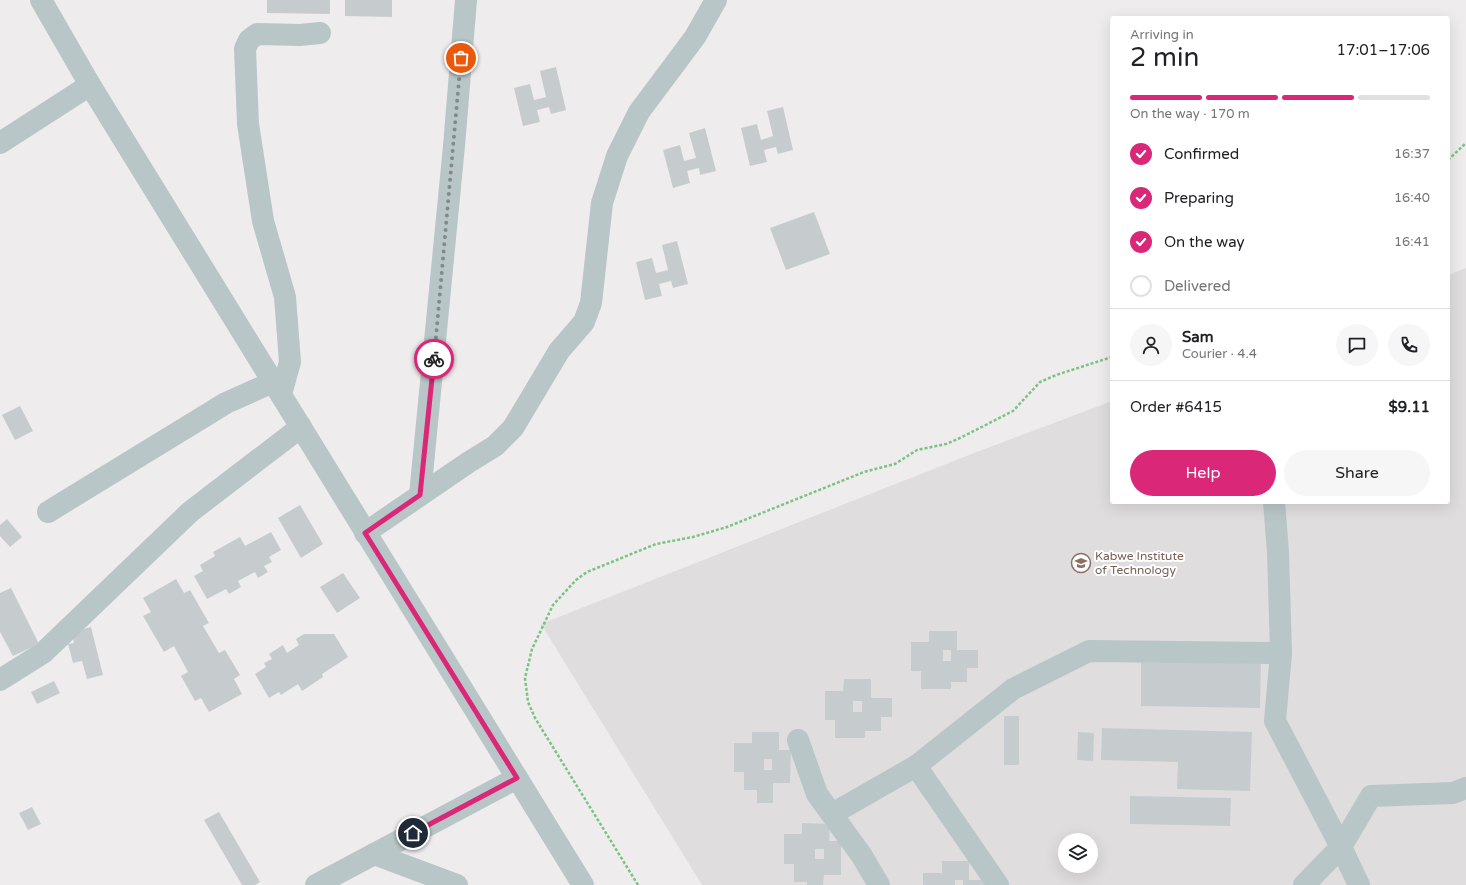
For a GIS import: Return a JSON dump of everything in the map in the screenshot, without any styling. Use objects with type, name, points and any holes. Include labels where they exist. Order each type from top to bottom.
[{"type":"street","points":[[40,0],[90,85],[583,885]]},
{"type":"street","points":[[420,495],[454,146],[466,0]]},
{"type":"street","points":[[365,533],[495,446],[513,428],[559,351],[584,322],[591,303],[602,203],[617,156],[639,112],[695,37],[716,0]]},
{"type":"street","points":[[48,512],[226,403],[277,388],[290,362],[290,349],[285,296],[263,221],[248,124],[246,49],[249,40],[257,34],[300,35],[320,33]]},
{"type":"street","points":[[0,143],[90,85]]},
{"type":"street","points":[[0,680],[43,653],[190,512],[300,427]]},
{"type":"street","points":[[1274,504],[1278,552],[1281,653],[1275,721],[1341,847],[1359,885]]},
{"type":"street","points":[[832,814],[916,766],[1013,689],[1088,651],[1281,653]]},
{"type":"street","points":[[798,740],[817,794],[862,856],[879,885]]},
{"type":"street","points":[[916,766],[998,885]]},
{"type":"street","points":[[316,885],[517,778]]},
{"type":"street","points":[[1304,885],[1341,847],[1371,796],[1453,793],[1466,788]]},
{"type":"street","points":[[374,854],[457,885]]},
{"type":"path","points":[[1450,158],[1466,143]]},
{"type":"path","points":[[638,885],[535,718],[528,702],[525,678],[532,649],[553,605],[576,580],[587,572],[656,544],[693,537],[727,527],[864,472],[895,464],[917,450],[946,444],[1013,411],[1040,382],[1056,375],[1110,358]]},
{"type":"shaded area","name":"Kabwe Institute of Technology","points":[[1466,268],[1466,885],[702,885],[541,624],[974,453],[1110,402],[1110,504],[1450,504],[1450,274]]},
{"type":"building","points":[[267,0],[330,0],[330,14],[267,13]]},
{"type":"building","points":[[345,0],[392,0],[392,17],[345,16]]},
{"type":"building","points":[[556,67],[566,110],[551,114],[549,107],[537,110],[540,122],[523,126],[514,88],[530,84],[534,100],[546,97],[540,71]]},
{"type":"building","points":[[783,107],[793,150],[778,154],[776,147],[764,150],[767,162],[750,166],[741,128],[757,124],[761,140],[773,136],[767,111]]},
{"type":"building","points":[[705,128],[716,171],[700,175],[699,168],[687,171],[690,183],[673,188],[663,150],[680,145],[684,161],[696,158],[689,133]]},
{"type":"building","points":[[814,212],[830,254],[786,270],[770,228]]},
{"type":"building","points":[[677,241],[688,284],[673,288],[671,281],[659,284],[662,296],[645,300],[636,262],[652,258],[656,273],[668,270],[662,245]]},
{"type":"building","points":[[20,406],[33,431],[15,440],[2,415]]},
{"type":"building","points":[[300,505],[323,544],[301,558],[278,518]]},
{"type":"building","points":[[7,519],[22,537],[10,547],[0,536],[0,525]]},
{"type":"building","points":[[271,532],[281,550],[269,557],[272,562],[264,566],[268,572],[258,578],[255,572],[238,581],[241,587],[229,594],[226,589],[207,599],[194,576],[203,571],[200,565],[215,556],[213,552],[240,537],[245,546]]},
{"type":"building","points":[[343,573],[360,598],[337,613],[320,587]]},
{"type":"building","points":[[176,579],[184,593],[190,590],[209,623],[203,626],[219,653],[225,650],[240,675],[234,679],[242,694],[209,712],[201,698],[195,701],[181,676],[188,672],[174,646],[164,652],[143,616],[151,612],[143,598]]},
{"type":"building","points":[[11,588],[39,644],[13,656],[0,632],[0,593]]},
{"type":"building","points":[[91,627],[103,675],[87,679],[82,661],[73,663],[68,644],[74,643],[72,632]]},
{"type":"building","points":[[929,631],[957,631],[957,650],[978,650],[978,668],[967,668],[967,682],[951,682],[951,689],[921,689],[921,671],[911,671],[911,642],[929,642]],"holes":[[[943,650],[951,650],[951,661],[943,661]]]},
{"type":"building","points":[[304,634],[334,634],[348,657],[322,674],[323,677],[302,691],[298,684],[281,695],[279,692],[269,698],[255,674],[266,667],[264,663],[272,659],[269,654],[283,645],[287,653],[299,645],[296,639]]},
{"type":"building","points":[[1141,659],[1261,661],[1260,708],[1141,706]]},
{"type":"building","points":[[844,679],[871,679],[871,698],[892,698],[892,717],[881,717],[881,731],[865,731],[865,738],[835,738],[835,720],[825,720],[825,691],[843,691]],"holes":[[[853,701],[862,701],[862,712],[853,712]]]},
{"type":"building","points":[[54,681],[60,693],[37,704],[31,692]]},
{"type":"building","points":[[1004,716],[1019,716],[1019,765],[1004,765]]},
{"type":"building","points":[[1102,728],[1252,732],[1250,791],[1177,789],[1178,762],[1101,760]]},
{"type":"building","points":[[752,732],[779,732],[779,750],[791,750],[790,783],[773,783],[773,803],[757,803],[757,790],[744,790],[744,772],[734,772],[734,743],[752,743]],"holes":[[[764,759],[772,759],[772,770],[764,770]]]},
{"type":"building","points":[[1078,732],[1094,733],[1093,761],[1077,760]]},
{"type":"building","points":[[1130,796],[1231,798],[1230,826],[1130,824]]},
{"type":"building","points":[[32,807],[41,824],[28,830],[19,813]]},
{"type":"building","points":[[219,812],[260,882],[255,885],[242,885],[204,820]]},
{"type":"building","points":[[802,823],[830,824],[829,841],[841,841],[841,875],[824,875],[823,885],[807,885],[807,882],[794,882],[794,864],[784,864],[784,834],[802,834]],"holes":[[[815,849],[824,849],[824,859],[815,859]]]},
{"type":"building","points":[[942,861],[969,861],[969,880],[990,880],[990,885],[963,885],[963,880],[955,880],[955,885],[923,885],[923,873],[942,873]]},
{"type":"way so far","points":[[434,359],[461,58]]},
{"type":"place","name":"Kabwe Institute of Technology","points":[[1081,563]]},
{"type":"route","points":[[413,833],[517,778],[365,533],[420,495],[434,359]]}]
